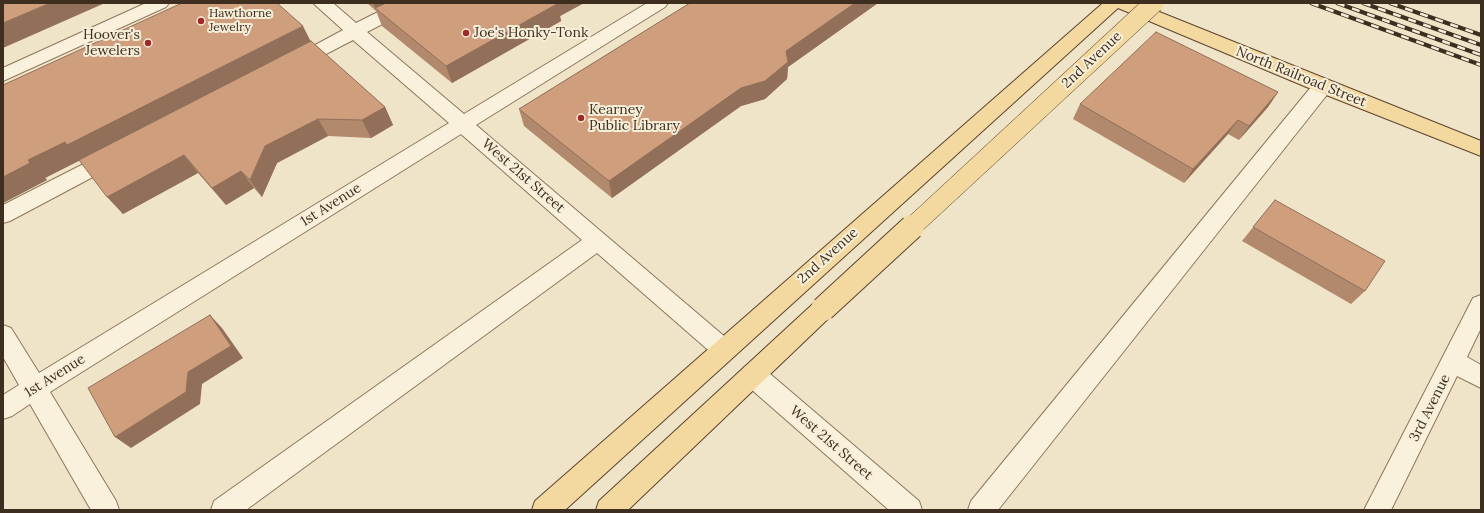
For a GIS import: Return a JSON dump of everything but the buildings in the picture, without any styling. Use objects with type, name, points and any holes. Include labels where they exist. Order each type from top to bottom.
[{"type":"main road","name":"2nd Avenue","points":[[545,510],[723,349],[1113,3]]},
{"type":"main road","name":"North Railroad Street","points":[[1122,3],[1323,86],[1481,148]]},
{"type":"main road","name":"2nd Avenue","points":[[609,510],[823,309],[1154,3]]},
{"type":"street","points":[[3,75],[160,3]]},
{"type":"street","name":"West 21st Street","points":[[322,3],[723,349]]},
{"type":"street","points":[[277,72],[409,3]]},
{"type":"street","name":"1st Avenue","points":[[3,408],[658,3]]},
{"type":"street","points":[[980,510],[1323,86]]},
{"type":"street","points":[[3,215],[130,149]]},
{"type":"street","points":[[224,510],[598,241]]},
{"type":"street","name":"3rd Avenue","points":[[1377,510],[1481,305]]},
{"type":"street","points":[[3,335],[106,510]]},
{"type":"street","points":[[1453,362],[1481,377]]},
{"type":"street","name":"West 21st Street","points":[[753,375],[909,510]]},
{"type":"railway","points":[[1311,3],[1481,65]]},
{"type":"railway","points":[[1337,3],[1481,55]]},
{"type":"railway","points":[[1363,3],[1481,45]]},
{"type":"railway","points":[[1390,3],[1481,35]]},
{"type":"place","name":"Hawthorne Jewelry","points":[[201,21]]},
{"type":"place","name":"Joe's Honky-Tonk","points":[[466,33]]},
{"type":"place","name":"Hoover's Jewelers","points":[[148,43]]},
{"type":"place","name":"Kearney Public Library","points":[[581,118]]}]
